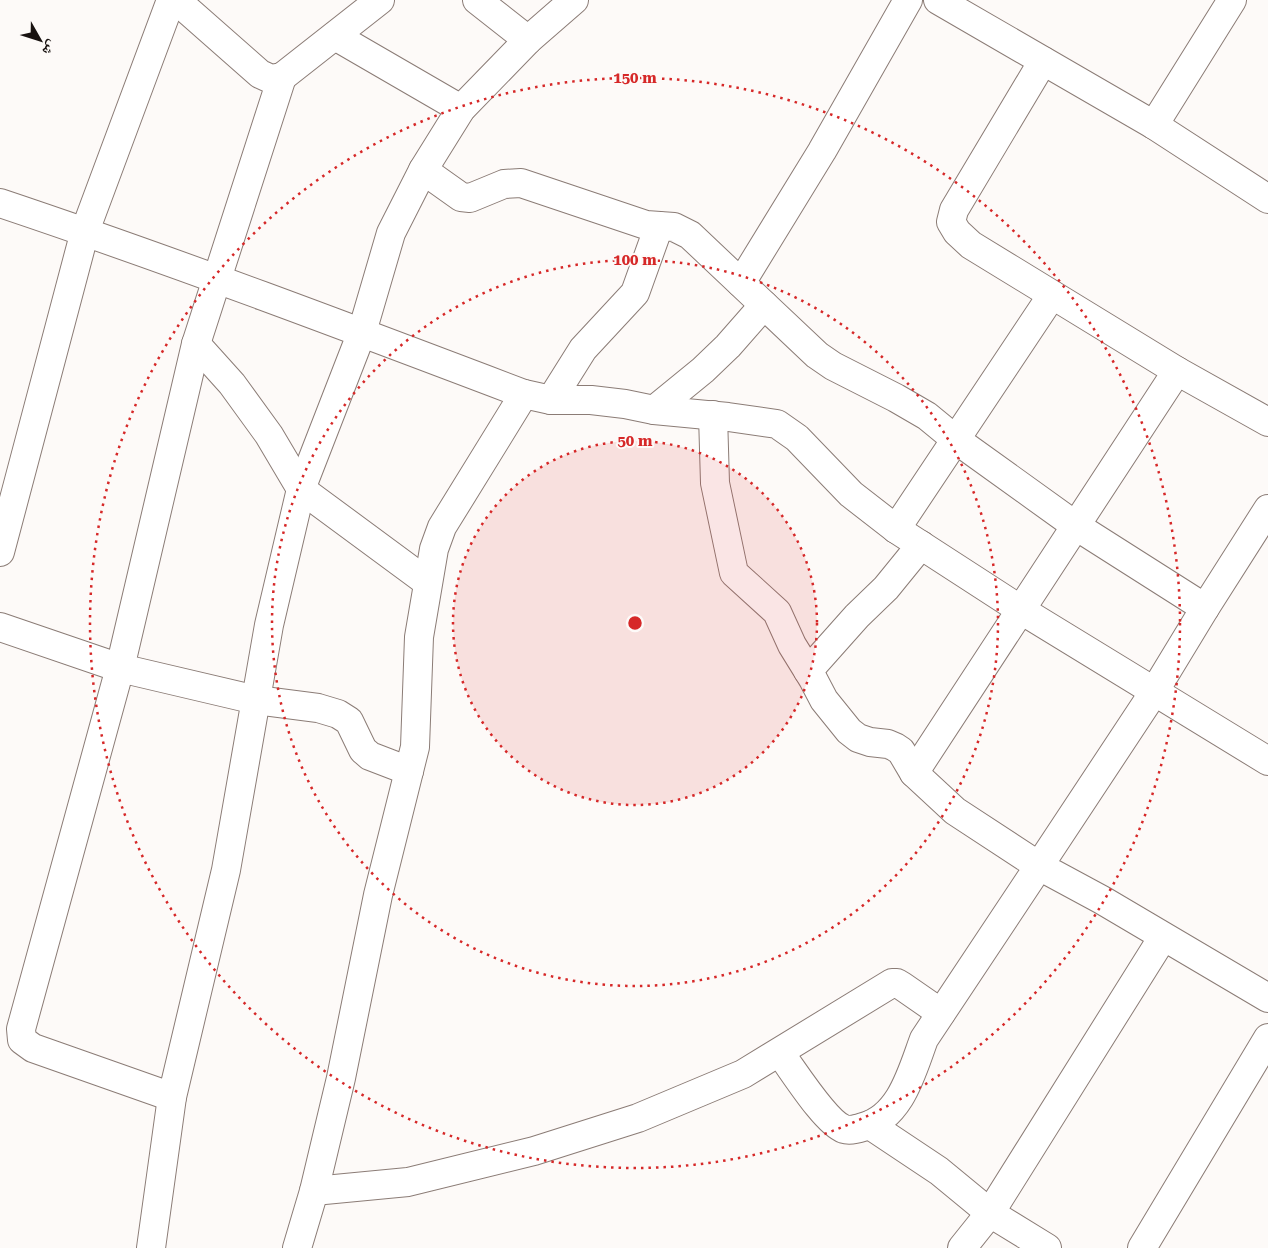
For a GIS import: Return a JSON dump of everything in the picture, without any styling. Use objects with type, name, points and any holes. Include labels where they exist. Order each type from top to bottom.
[{"type":"street","points":[[0,552],[85,231],[171,0]]},
{"type":"street","points":[[176,0],[260,74],[271,79],[282,77],[380,0]]},
{"type":"street","points":[[477,0],[528,40]]},
{"type":"street","points":[[151,1248],[172,1098],[226,870],[269,625],[301,489],[362,332],[391,233],[423,170],[461,110],[528,40],[574,0]]},
{"type":"street","points":[[741,283],[822,151],[908,0]]},
{"type":"street","points":[[938,0],[1154,125],[1268,199]]},
{"type":"street","points":[[1154,125],[1232,0]]},
{"type":"street","points":[[335,36],[461,110]]},
{"type":"street","points":[[1043,61],[954,210],[951,222],[957,232],[971,245],[1052,295],[1177,371],[1268,422]]},
{"type":"street","points":[[172,1098],[33,1048],[22,1040],[21,1029],[120,668],[196,344],[282,77]]},
{"type":"street","points":[[423,170],[461,197],[470,198],[504,184],[521,183],[646,225],[674,227],[690,234],[825,361],[927,416],[955,440],[1076,526],[1204,608]]},
{"type":"street","points":[[0,203],[85,231],[362,332],[524,394],[551,400],[591,400],[654,410],[713,415],[777,424],[797,438],[850,494],[896,529],[1021,610],[1268,761]]},
{"type":"street","points":[[551,400],[583,349],[635,293],[659,226]]},
{"type":"street","points":[[896,529],[1052,295]]},
{"type":"street","points":[[654,410],[704,370],[764,305]]},
{"type":"street","points":[[196,344],[232,384],[269,435],[301,489],[427,582]]},
{"type":"street","points":[[914,773],[1177,371]]},
{"type":"street","points":[[297,1248],[314,1191],[341,1078],[378,895],[415,747],[419,637],[434,549],[442,528],[524,394]]},
{"type":"street","points":[[713,415],[715,484],[734,573],[777,612],[792,645],[824,700],[849,732],[858,738],[870,742],[888,744],[895,747],[900,751],[914,773],[955,811],[1039,866],[1102,900],[1268,998]]},
{"type":"street","points":[[780,1053],[820,1108],[838,1125],[852,1130],[870,1125],[883,1117],[899,1099],[915,1066],[924,1039],[1154,692],[1204,608],[1268,509]]},
{"type":"street","points":[[808,671],[886,588],[921,545]]},
{"type":"street","points":[[0,627],[120,668],[256,700],[318,708],[338,714],[348,721],[363,750],[370,756],[409,771]]},
{"type":"street","points":[[962,1248],[990,1213],[1163,937]]},
{"type":"street","points":[[314,1191],[408,1182],[534,1151],[638,1118],[743,1074],[892,983],[902,986],[941,1013]]},
{"type":"street","points":[[1142,1248],[1268,1038]]},
{"type":"street","points":[[870,1125],[939,1170],[990,1213],[1047,1248]]}]
